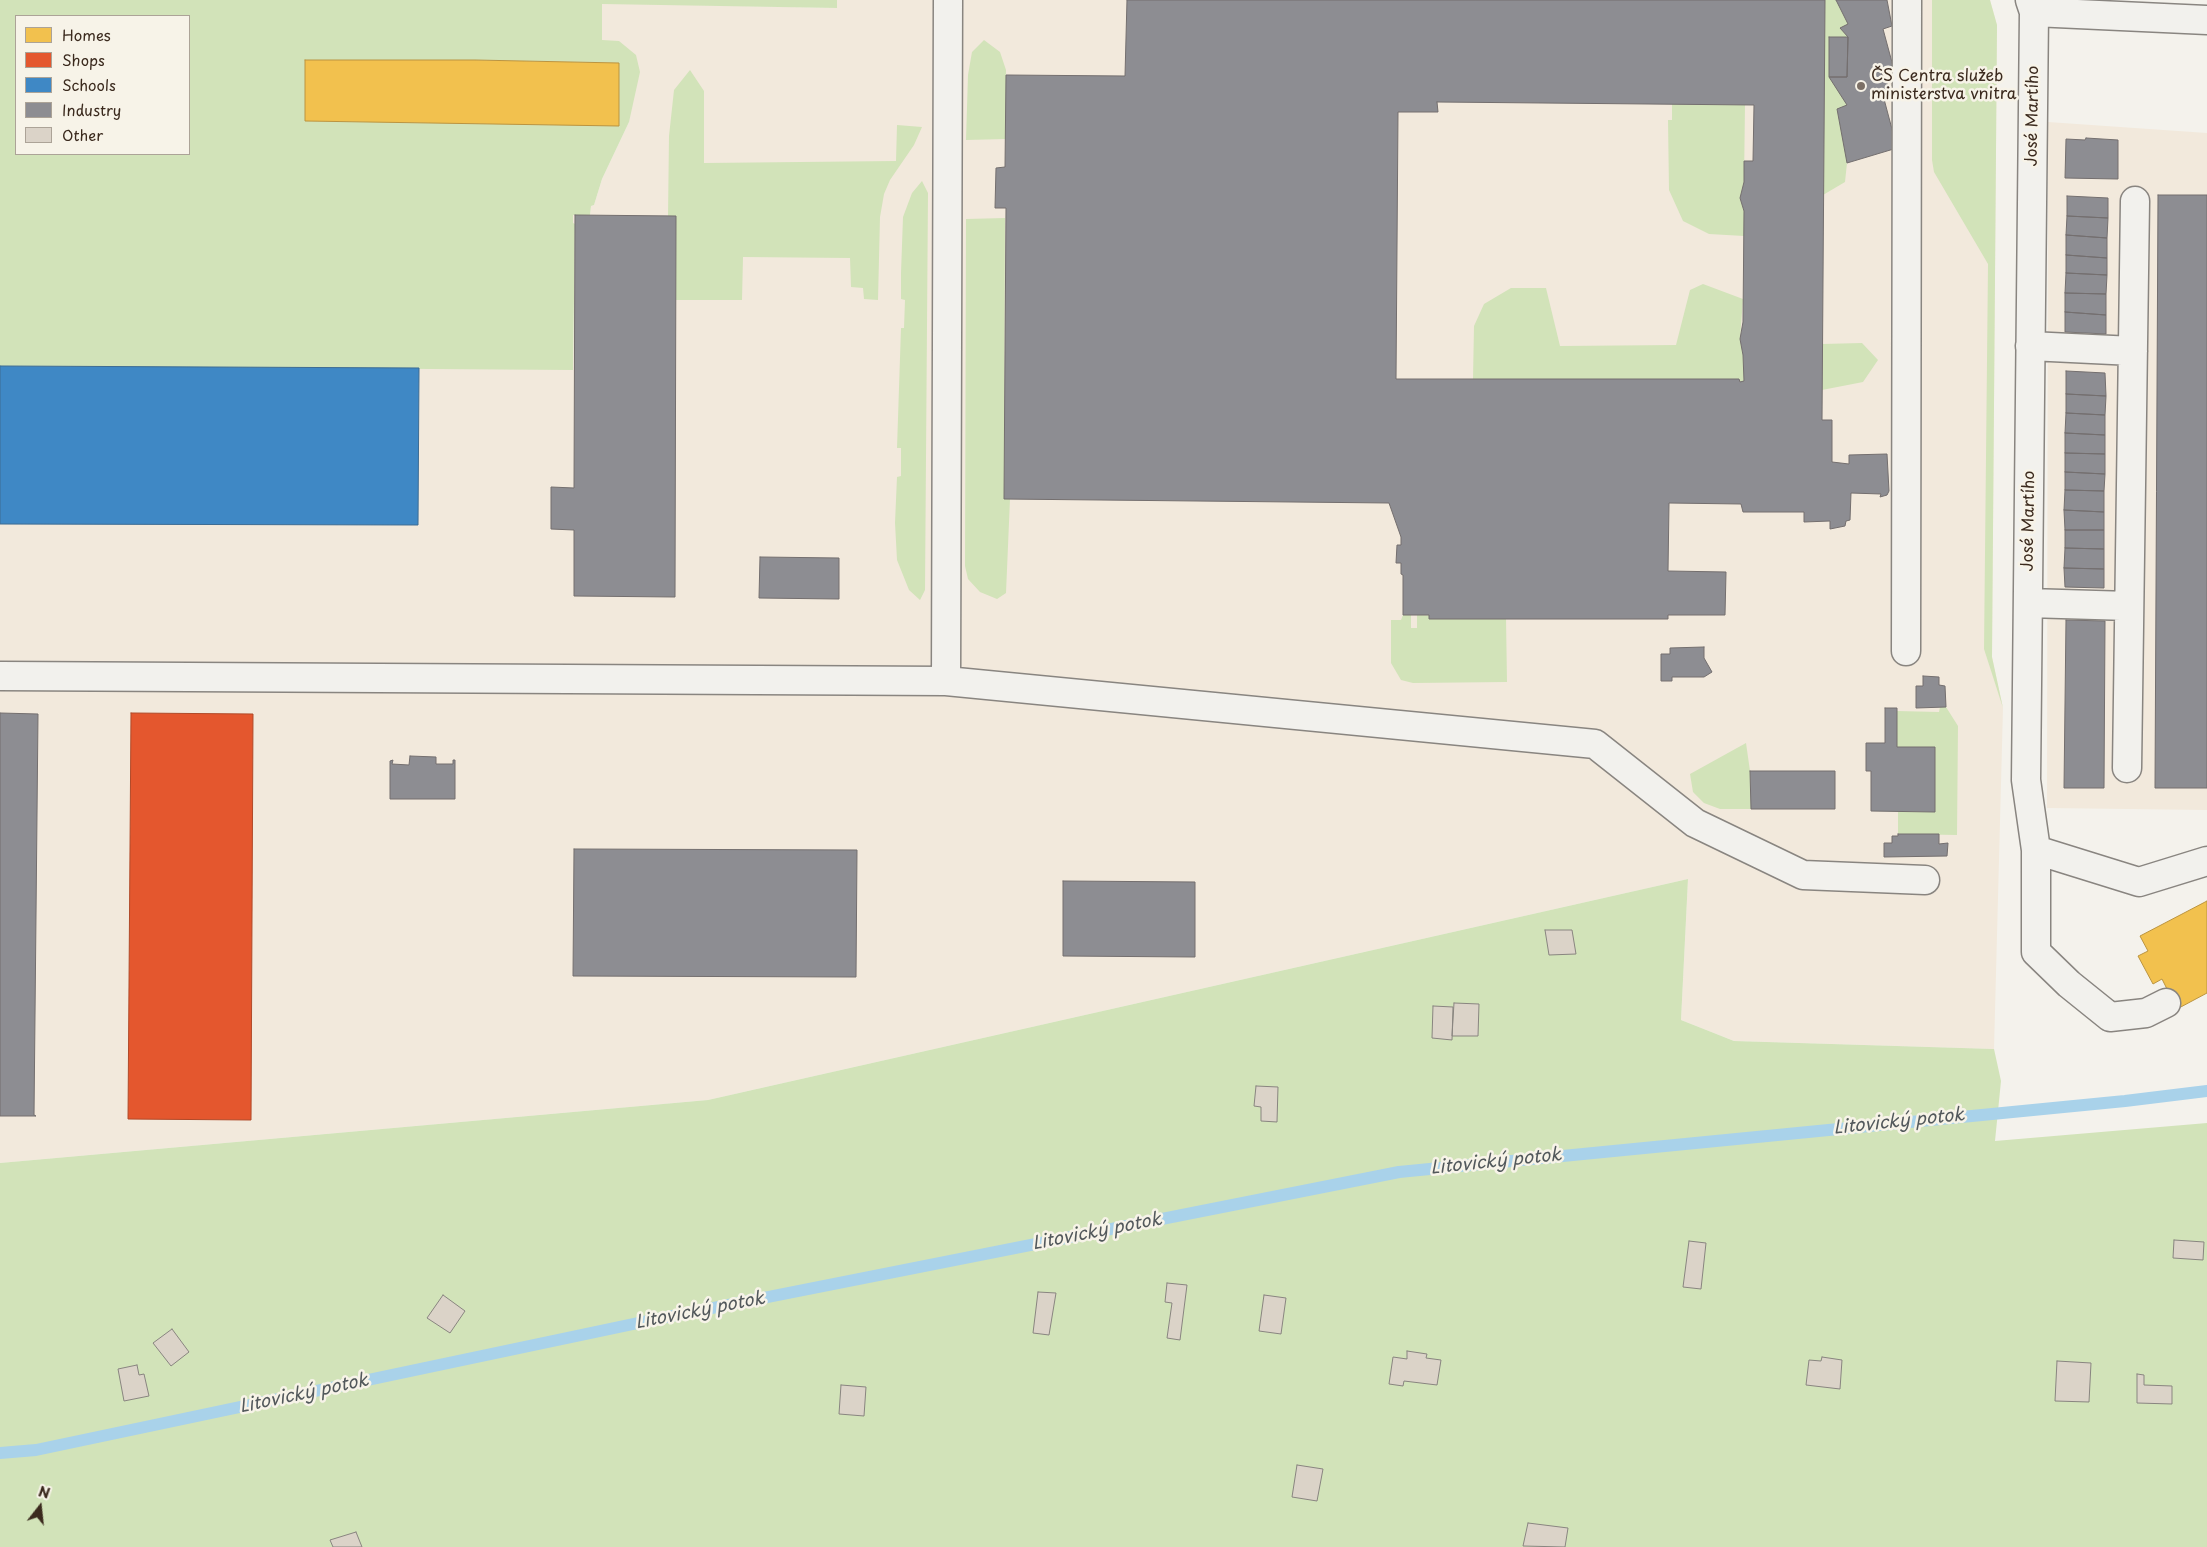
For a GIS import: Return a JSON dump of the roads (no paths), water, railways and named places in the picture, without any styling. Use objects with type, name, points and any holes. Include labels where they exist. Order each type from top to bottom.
[{"type":"street","points":[[946,681],[948,0]]},
{"type":"street","points":[[1906,651],[1907,0]]},
{"type":"street","name":"José Martího","points":[[2166,1003],[2146,1013],[2110,1018],[2069,984],[2036,952],[2036,850],[2026,780],[2032,6],[2207,20]]},
{"type":"street","points":[[2127,768],[2135,201]]},
{"type":"street","points":[[2030,346],[2133,351]]},
{"type":"street","points":[[2028,602],[2129,606]]},
{"type":"street","points":[[0,676],[946,681],[1595,744],[1695,823],[1803,875],[1925,880]]},
{"type":"street","points":[[2036,850],[2139,882],[2207,861]]},
{"type":"waterway","name":"Litovický potok","points":[[0,1453],[36,1450],[657,1319],[1399,1172],[2125,1101],[2207,1091]]},
{"type":"place","name":"ČS Centra služeb ministerstva vnitra","points":[[1861,86]]}]
